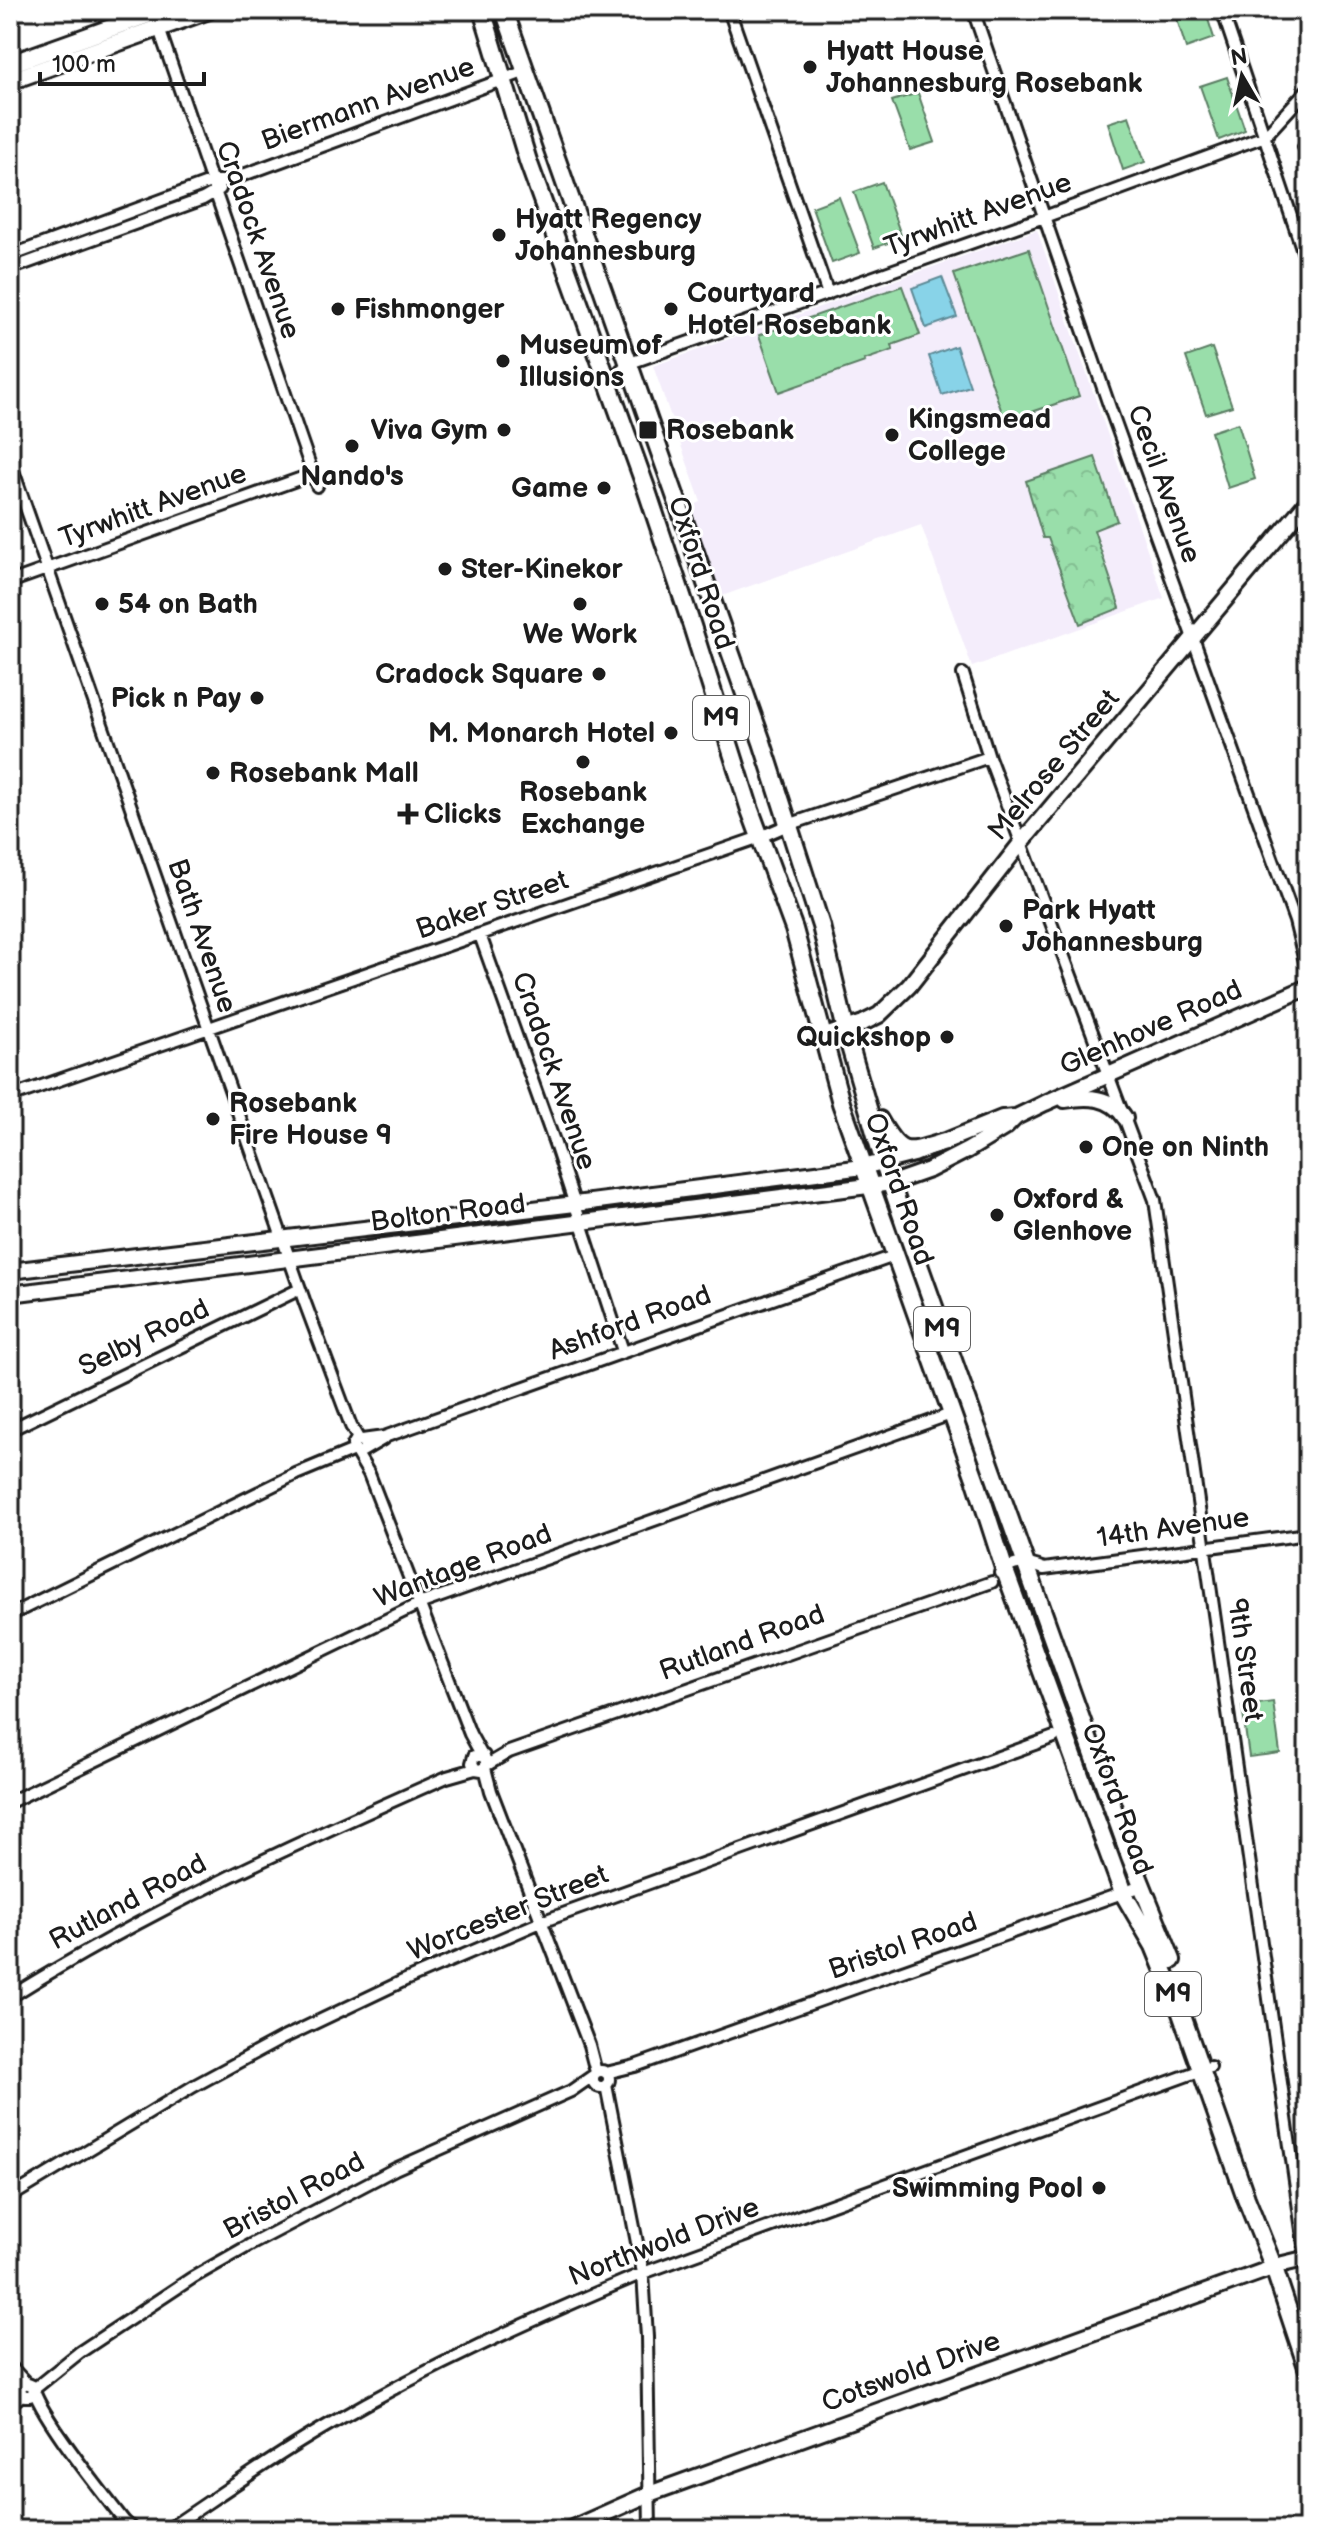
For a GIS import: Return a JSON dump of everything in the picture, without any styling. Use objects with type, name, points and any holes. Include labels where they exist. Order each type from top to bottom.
[{"type":"main road","points":[[10,64],[156,15],[209,10]]},
{"type":"main road","name":"Oxford Road","points":[[482,10],[528,161],[674,570],[760,837],[797,939],[822,1037],[863,1167],[1062,1734],[1123,1893],[1154,1946],[1206,2069],[1278,2266],[1308,2337]]},
{"type":"main road","name":"Oxford Road","points":[[504,10],[762,742],[821,926],[845,1030],[884,1163],[1027,1562],[1039,1575],[1081,1718],[1177,1973],[1206,2069]]},
{"type":"main road","points":[[10,81],[156,15]]},
{"type":"main road","name":"Melrose Street","points":[[822,1037],[879,1015],[899,998],[1021,843],[1308,501]]},
{"type":"main road","name":"Glenhove Road","points":[[892,1183],[929,1170],[968,1150],[1006,1127],[1016,1117],[1045,1103],[1308,987]]},
{"type":"main road","points":[[864,1094],[888,1137],[900,1149],[914,1150],[945,1142]]},
{"type":"main road","points":[[1045,1103],[1099,1098],[1113,1104],[1125,1118]]},
{"type":"main road","name":"Glenhove Road","points":[[884,1163],[1002,1118],[1016,1117]]},
{"type":"main road","name":"Bolton Road","points":[[10,1271],[575,1204],[884,1163]]},
{"type":"main road","name":"Bolton Road","points":[[10,1294],[892,1183]]},
{"type":"main road","name":"Cotswold Drive","points":[[568,2530],[649,2494],[1307,2258]]},
{"type":"main road","name":"Oxford Road","points":[[1278,2266],[1308,2370]]},
{"type":"street","points":[[729,10],[828,294]]},
{"type":"street","name":"Cecil Avenue","points":[[973,10],[1110,408],[1295,921],[1308,974]]},
{"type":"street","points":[[1222,10],[1308,266]]},
{"type":"street","name":"Cradock Avenue","points":[[156,15],[317,486]]},
{"type":"street","name":"Biermann Avenue","points":[[10,269],[93,240],[227,181],[526,71]]},
{"type":"street","name":"Tyrwhitt Avenue","points":[[610,386],[630,363],[1265,136],[1308,89]]},
{"type":"street","name":"Biermann Avenue","points":[[10,256],[88,227],[215,187]]},
{"type":"street","points":[[88,227],[93,240]]},
{"type":"street","name":"Bath Avenue","points":[[11,466],[300,1289],[541,1922],[589,2045],[596,2053],[612,2116],[643,2273],[650,2530]]},
{"type":"street","name":"Tyrwhitt Avenue","points":[[10,582],[313,474]]},
{"type":"street","name":"9th Street","points":[[963,674],[989,757],[1155,1200],[1307,2258]]},
{"type":"street","name":"Baker Street","points":[[10,1097],[989,757]]},
{"type":"street","name":"Cradock Avenue","points":[[480,935],[623,1351]]},
{"type":"street","name":"Ashford Road","points":[[10,1615],[358,1446],[381,1441],[384,1437],[894,1256]]},
{"type":"street","name":"Selby Road","points":[[10,1430],[300,1289]]},
{"type":"street","name":"Wantage Road","points":[[10,1802],[419,1604],[951,1414]]},
{"type":"street","name":"14th Avenue","points":[[1011,1587],[1039,1575],[1308,1534]]},
{"type":"street","points":[[1011,1587],[992,1582],[1004,1568],[1027,1562]]},
{"type":"street","name":"Rutland Road","points":[[10,1997],[71,1959],[211,1884],[480,1762],[992,1582]]},
{"type":"street","points":[[1062,1734],[1081,1718]]},
{"type":"street","points":[[1062,1734],[1087,1735]]},
{"type":"street","name":"Worcester Street","points":[[10,2197],[156,2107],[281,2039],[403,1981],[541,1922],[1062,1734]]},
{"type":"street","name":"Bristol Road","points":[[10,2398],[192,2278],[395,2169],[601,2078],[627,2073],[635,2066],[1142,1886]]},
{"type":"street","name":"Northwold Drive","points":[[167,2530],[292,2448],[371,2401],[493,2339],[643,2273],[1206,2069]]},
{"type":"street","points":[[10,2368],[128,2527]]},
{"type":"street","name":"Bristol Road","points":[[10,2404],[27,2389]]},
{"type":"shaded area","name":"Kingsmead College","points":[[1037,230],[1164,598],[972,667],[921,525],[722,596],[690,507],[701,502],[653,366]]},
{"type":"green space","points":[[1174,10],[1205,10],[1214,38],[1186,48]]},
{"type":"green space","points":[[1227,77],[1245,130],[1219,140],[1200,86]]},
{"type":"green space","points":[[918,93],[935,142],[910,150],[892,101]]},
{"type":"green space","points":[[1129,116],[1145,162],[1123,170],[1108,123]]},
{"type":"green space","points":[[882,182],[902,238],[874,248],[854,192]]},
{"type":"green space","points":[[839,197],[860,253],[832,263],[812,207]]},
{"type":"green space","points":[[1029,249],[1079,396],[1005,421],[954,274]]},
{"type":"green space","points":[[902,286],[920,335],[892,345],[893,350],[865,362],[779,392],[759,335]]},
{"type":"green space","points":[[1212,348],[1232,406],[1206,414],[1186,357]]},
{"type":"green space","points":[[1238,423],[1255,479],[1228,488],[1211,432]]},
{"type":"green space","points":[[1095,457],[1117,521],[1094,530],[1120,608],[1080,624],[1048,538],[1043,538],[1026,481]]},
{"type":"green space","points":[[1273,1702],[1280,1753],[1249,1757],[1242,1706]]},
{"type":"water","points":[[942,277],[957,317],[926,328],[912,288]]},
{"type":"water","points":[[956,346],[970,386],[942,395],[929,356]]},
{"type":"place","name":"Hyatt House Johannesburg Rosebank","points":[[810,67]]},
{"type":"place","name":"Hyatt Regency Johannesburg","points":[[499,235]]},
{"type":"place","name":"Fishmonger","points":[[338,309]]},
{"type":"place","name":"Courtyard Hotel Rosebank","points":[[671,309]]},
{"type":"place","name":"Museum of Illusions","points":[[503,361]]},
{"type":"place","name":"Viva Gym","points":[[504,430]]},
{"type":"place","name":"Rosebank","points":[[648,430]]},
{"type":"place","name":"Kingsmead College","points":[[892,435]]},
{"type":"place","name":"Nando's","points":[[352,446]]},
{"type":"place","name":"Game","points":[[604,488]]},
{"type":"place","name":"Ster-Kinekor","points":[[445,569]]},
{"type":"place","name":"54 on Bath","points":[[102,604]]},
{"type":"place","name":"We Work","points":[[580,604]]},
{"type":"place","name":"Cradock Square","points":[[599,674]]},
{"type":"place","name":"Pick n Pay","points":[[257,698]]},
{"type":"place","name":"M. Monarch Hotel","points":[[671,733]]},
{"type":"place","name":"Rosebank Exchange","points":[[583,762]]},
{"type":"place","name":"Rosebank Mall","points":[[213,773]]},
{"type":"place","name":"Clicks","points":[[408,814]]},
{"type":"place","name":"Park Hyatt Johannesburg","points":[[1006,926]]},
{"type":"place","name":"Quickshop","points":[[947,1037]]},
{"type":"place","name":"Rosebank Fire House 9","points":[[213,1119]]},
{"type":"place","name":"One on Ninth","points":[[1086,1147]]},
{"type":"place","name":"Oxford & Glenhove","points":[[997,1215]]},
{"type":"place","name":"Swimming Pool","points":[[1099,2188]]}]
